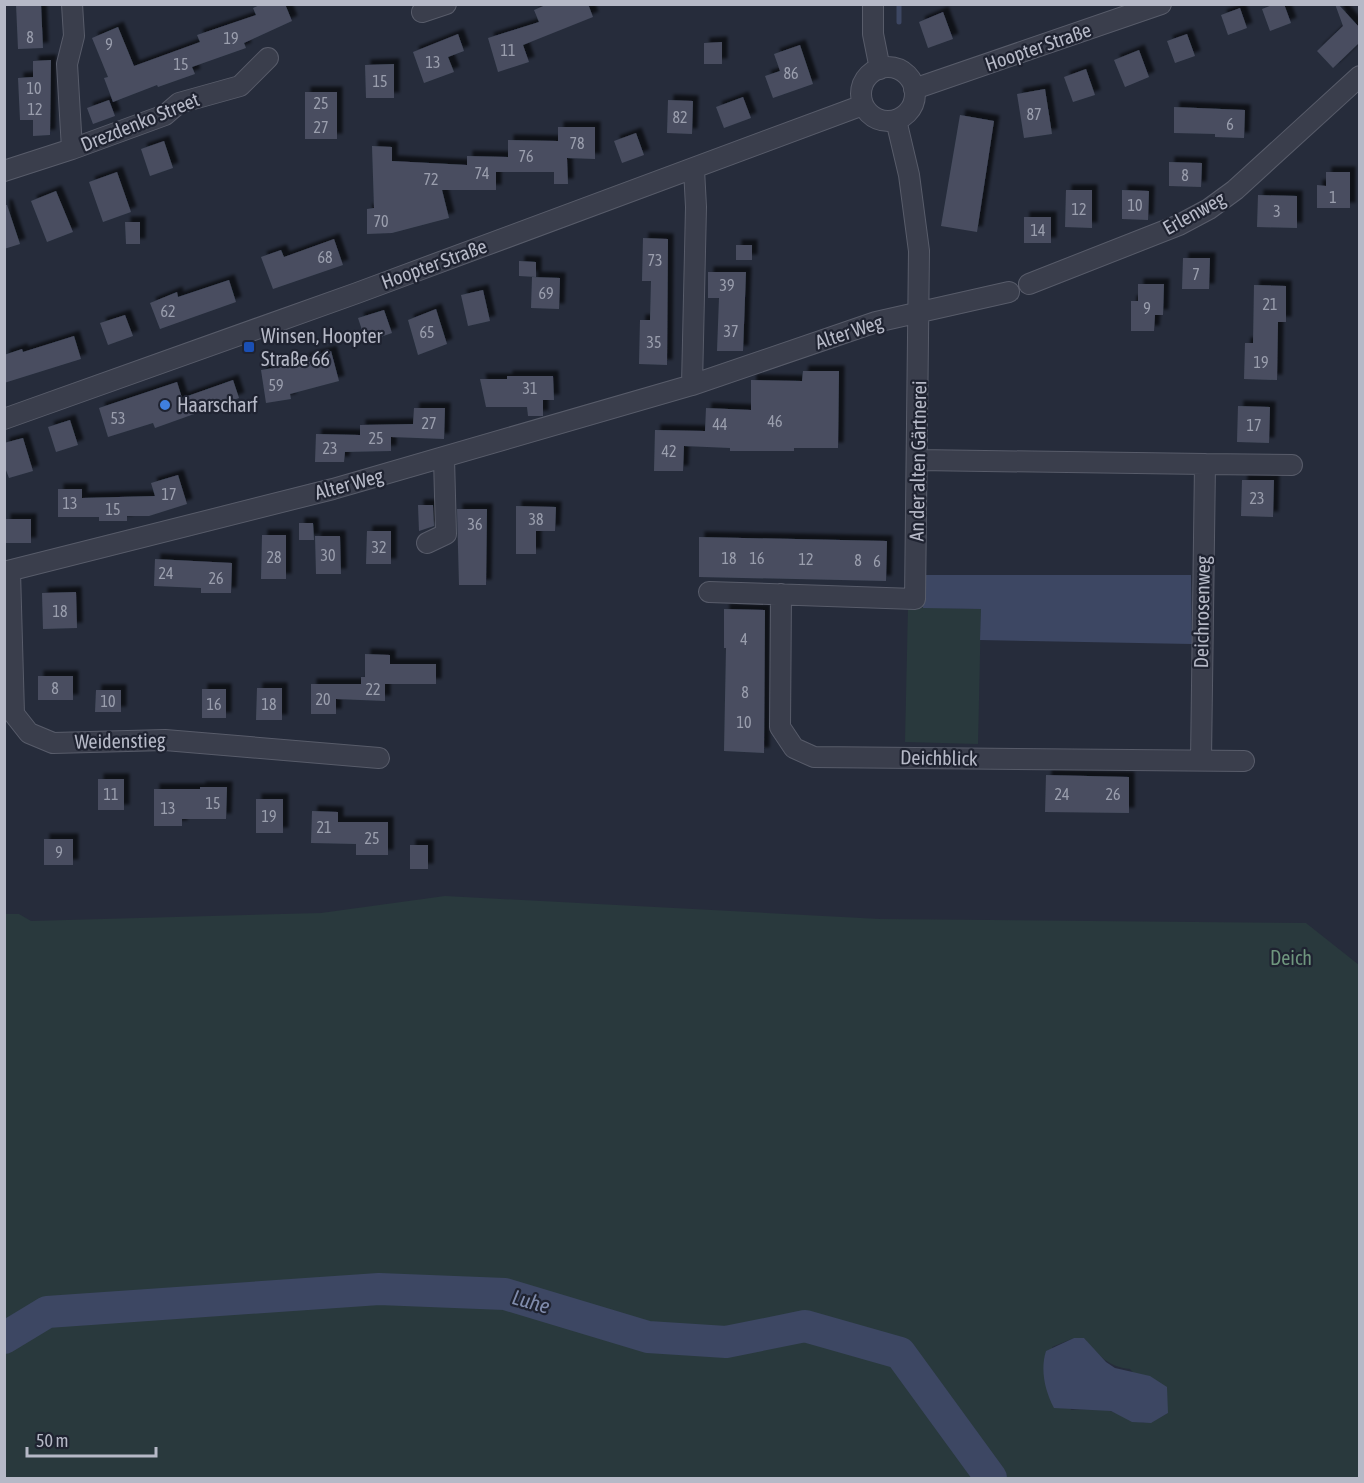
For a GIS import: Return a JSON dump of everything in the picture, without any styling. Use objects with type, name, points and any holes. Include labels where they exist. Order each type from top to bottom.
[{"type":"street","name":"Drezdenko Street","points":[[72,4],[74,36],[67,64],[72,149]]},
{"type":"street","points":[[422,12],[446,4]]},
{"type":"street","points":[[873,4],[873,34],[880,69]]},
{"type":"street","name":"Hoopter Straße","points":[[914,89],[1161,4]]},
{"type":"street","name":"Drezdenko Street","points":[[4,171],[165,115],[179,103],[240,86],[268,58]]},
{"type":"street","points":[[880,69],[898,69],[911,81],[914,89],[911,108],[896,120],[876,119],[863,105],[861,87],[872,72],[880,69]]},
{"type":"street","name":"Erlenweg","points":[[1029,284],[1179,225],[1209,209],[1234,190],[1359,76]]},
{"type":"street","name":"Hoopter Straße","points":[[4,419],[863,105]]},
{"type":"street","name":"An der alten Gärtnerei","points":[[710,592],[915,599],[921,312],[918,240],[909,175],[896,120]]},
{"type":"street","points":[[692,385],[696,207],[693,169]]},
{"type":"street","name":"Alter Weg","points":[[7,572],[444,458],[692,385],[876,322],[1009,292]]},
{"type":"street","points":[[427,543],[446,534],[444,458]]},
{"type":"street","points":[[918,460],[1292,465]]},
{"type":"street","name":"Deichrosenweg","points":[[1201,760],[1205,464]]},
{"type":"street","name":"Weidenstieg","points":[[7,572],[14,714],[29,734],[53,742],[165,740],[379,758]]},
{"type":"street","name":"Deichblick","points":[[781,594],[780,727],[794,748],[814,757],[1244,761]]},
{"type":"green space","points":[[908,607],[981,609],[978,744],[905,742]]},
{"type":"green space","name":"Deich","points":[[445,896],[880,919],[1306,923],[1359,965],[1359,1478],[5,1478],[5,914],[19,914],[31,921],[321,913]],"holes":[[[1074,1338],[1084,1338],[1109,1363],[1130,1369],[1168,1413],[1150,1421],[1138,1422],[1105,1410],[1071,1410],[1052,1347]]]},
{"type":"water","points":[[924,575],[1191,575],[1192,644],[980,640],[981,609],[923,608]]},
{"type":"water","points":[[1074,1338],[1084,1338],[1106,1362],[1115,1368],[1150,1376],[1167,1387],[1168,1413],[1151,1423],[1132,1422],[1111,1411],[1054,1408],[1044,1380],[1043,1366],[1046,1351]]},
{"type":"building","points":[[16,4],[41,4],[43,48],[18,49]]},
{"type":"building","points":[[262,4],[285,4],[292,21],[244,43],[246,48],[192,67],[195,74],[158,87],[157,85],[113,102],[104,78],[108,77],[92,38],[118,27],[134,66],[200,42],[197,35],[256,15],[253,8]]},
{"type":"building","points":[[548,4],[588,4],[593,17],[523,45],[529,62],[498,72],[488,38],[539,22],[534,10]]},
{"type":"building","points":[[1275,4],[1284,4],[1291,23],[1270,31],[1262,9]]},
{"type":"building","points":[[1335,4],[1338,4],[1359,27],[1359,43],[1333,68],[1317,51],[1343,26]]},
{"type":"building","points":[[1240,8],[1247,28],[1228,35],[1221,15]]},
{"type":"building","points":[[943,12],[953,39],[928,48],[919,22]]},
{"type":"building","points":[[458,34],[464,51],[448,57],[454,72],[424,83],[413,52]]},
{"type":"building","points":[[1187,34],[1195,56],[1175,63],[1167,41]]},
{"type":"building","points":[[722,42],[722,64],[704,64],[704,43]]},
{"type":"building","points":[[800,45],[813,84],[773,98],[765,76],[780,71],[774,54]]},
{"type":"building","points":[[1139,50],[1149,77],[1125,87],[1114,60]]},
{"type":"building","points":[[51,60],[50,135],[33,136],[33,120],[20,120],[18,78],[33,77],[33,61]]},
{"type":"building","points":[[394,64],[394,98],[366,98],[365,65]]},
{"type":"building","points":[[1086,69],[1095,95],[1073,102],[1064,77]]},
{"type":"building","points":[[1045,89],[1052,134],[1024,138],[1017,94]]},
{"type":"building","points":[[305,92],[337,92],[337,139],[305,139]]},
{"type":"building","points":[[743,97],[751,118],[724,128],[716,107]]},
{"type":"building","points":[[109,100],[115,116],[93,124],[87,108]]},
{"type":"building","points":[[668,100],[693,101],[692,134],[667,133]]},
{"type":"building","points":[[1174,107],[1245,110],[1244,138],[1215,137],[1215,134],[1174,133]]},
{"type":"building","points":[[960,115],[994,121],[977,232],[941,226]]},
{"type":"building","points":[[558,127],[595,127],[595,159],[567,158],[568,184],[554,184],[554,172],[496,172],[496,190],[442,190],[449,218],[392,233],[367,234],[367,209],[374,208],[372,146],[392,147],[392,161],[467,165],[467,156],[508,157],[508,140],[558,141]]},
{"type":"building","points":[[636,133],[644,155],[622,163],[614,141]]},
{"type":"building","points":[[164,141],[173,168],[150,176],[141,149]]},
{"type":"building","points":[[1169,162],[1202,163],[1201,187],[1169,186]]},
{"type":"building","points":[[117,172],[131,212],[103,222],[89,182]]},
{"type":"building","points":[[1326,172],[1350,172],[1350,208],[1317,208],[1317,185],[1326,186]]},
{"type":"building","points":[[1066,190],[1092,190],[1092,228],[1065,227]]},
{"type":"building","points":[[1122,190],[1149,191],[1148,220],[1122,219]]},
{"type":"building","points":[[56,191],[73,232],[47,242],[31,201]]},
{"type":"building","points":[[1258,195],[1297,196],[1297,228],[1257,227]]},
{"type":"building","points":[[4,205],[7,205],[20,244],[4,249]]},
{"type":"building","points":[[1024,217],[1051,217],[1051,243],[1024,243]]},
{"type":"building","points":[[125,222],[140,222],[140,244],[126,244]]},
{"type":"building","points":[[643,238],[668,239],[667,365],[639,364],[640,320],[650,320],[651,281],[642,281]]},
{"type":"building","points":[[334,239],[343,265],[273,289],[261,257],[281,250],[284,257]]},
{"type":"building","points":[[736,245],[752,245],[752,260],[736,260]]},
{"type":"building","points":[[1183,258],[1210,258],[1209,289],[1182,289]]},
{"type":"building","points":[[519,261],[536,262],[536,277],[519,276]]},
{"type":"building","points":[[708,272],[746,272],[743,351],[717,351],[719,298],[708,298]]},
{"type":"building","points":[[532,277],[560,278],[559,309],[531,308]]},
{"type":"building","points":[[229,280],[236,302],[160,329],[150,303],[177,292],[178,297]]},
{"type":"building","points":[[1138,284],[1164,284],[1163,315],[1155,315],[1154,331],[1131,331],[1131,301],[1138,301]]},
{"type":"building","points":[[1254,285],[1286,286],[1286,322],[1278,322],[1277,380],[1244,379],[1245,343],[1253,343]]},
{"type":"building","points":[[483,290],[490,321],[468,326],[461,295]]},
{"type":"building","points":[[436,309],[447,344],[418,355],[408,320]]},
{"type":"building","points":[[384,310],[392,333],[366,342],[358,318]]},
{"type":"building","points":[[125,315],[133,336],[108,345],[100,323]]},
{"type":"building","points":[[74,336],[81,359],[4,383],[4,355],[22,349],[23,352]]},
{"type":"building","points":[[331,351],[339,381],[290,394],[291,399],[266,403],[261,370],[305,363],[303,359]]},
{"type":"building","points":[[803,371],[839,371],[838,448],[730,451],[730,448],[684,446],[683,471],[654,471],[655,430],[705,431],[706,408],[751,410],[751,380],[802,381]]},
{"type":"building","points":[[507,376],[553,376],[554,400],[543,400],[543,416],[528,416],[527,407],[486,407],[480,379],[507,379]]},
{"type":"building","points":[[233,380],[239,398],[155,428],[153,423],[108,437],[99,408],[177,382],[182,398]]},
{"type":"building","points":[[1238,406],[1270,407],[1269,443],[1237,442]]},
{"type":"building","points":[[414,408],[445,408],[444,439],[391,437],[391,451],[345,452],[344,462],[315,462],[316,434],[360,435],[360,425],[413,424]]},
{"type":"building","points":[[70,420],[78,445],[56,452],[48,427]]},
{"type":"building","points":[[23,438],[33,471],[9,478],[4,465],[4,443]]},
{"type":"building","points":[[178,475],[187,504],[149,516],[127,516],[127,521],[99,521],[99,517],[58,517],[58,489],[82,489],[82,498],[155,496],[151,483]]},
{"type":"building","points":[[1242,480],[1274,480],[1273,517],[1241,516]]},
{"type":"building","points":[[418,505],[433,505],[434,526],[419,531]]},
{"type":"building","points":[[516,506],[556,507],[555,531],[536,531],[536,554],[516,554]]},
{"type":"building","points":[[457,509],[487,509],[486,585],[459,585]]},
{"type":"building","points":[[5,519],[31,519],[31,543],[5,543]]},
{"type":"building","points":[[299,523],[313,523],[314,540],[299,540]]},
{"type":"building","points":[[367,531],[391,531],[391,564],[366,564]]},
{"type":"building","points":[[262,535],[286,535],[286,579],[261,579]]},
{"type":"building","points":[[315,536],[340,536],[341,574],[316,574]]},
{"type":"building","points":[[699,537],[887,541],[886,581],[699,577]]},
{"type":"building","points":[[155,559],[232,563],[231,593],[201,593],[201,588],[154,586]]},
{"type":"building","points":[[76,592],[77,628],[43,629],[42,593]]},
{"type":"building","points":[[724,609],[765,610],[764,753],[724,751],[726,648],[724,648]]},
{"type":"building","points":[[365,654],[390,655],[390,664],[436,664],[436,684],[385,684],[385,701],[336,699],[336,714],[311,714],[311,684],[361,684],[361,677],[365,677]]},
{"type":"building","points":[[38,676],[73,676],[73,700],[38,700]]},
{"type":"building","points":[[257,688],[282,688],[282,720],[256,720]]},
{"type":"building","points":[[202,689],[226,689],[226,718],[202,718]]},
{"type":"building","points":[[96,690],[121,690],[121,712],[95,712]]},
{"type":"building","points":[[1046,775],[1129,777],[1129,813],[1045,812]]},
{"type":"building","points":[[98,779],[124,779],[124,810],[98,810]]},
{"type":"building","points":[[200,787],[227,787],[226,819],[182,819],[182,826],[154,826],[154,789],[200,789]]},
{"type":"building","points":[[256,799],[283,799],[283,833],[256,833]]},
{"type":"building","points":[[312,811],[338,812],[338,822],[388,822],[388,855],[356,855],[356,844],[311,843]]},
{"type":"building","points":[[44,839],[73,839],[73,865],[44,865]]},
{"type":"building","points":[[410,845],[428,845],[428,869],[410,869]]},
{"type":"waterway","points":[[899,4],[899,22]]},
{"type":"waterway","name":"Luhe","points":[[4,1338],[47,1312],[379,1289],[505,1294],[648,1337],[726,1342],[805,1326],[900,1353],[991,1478]]},
{"type":"place","name":"Winsen, Hoopter Straße 66","points":[[249,347]]},
{"type":"place","name":"Haarscharf","points":[[165,405]]}]
